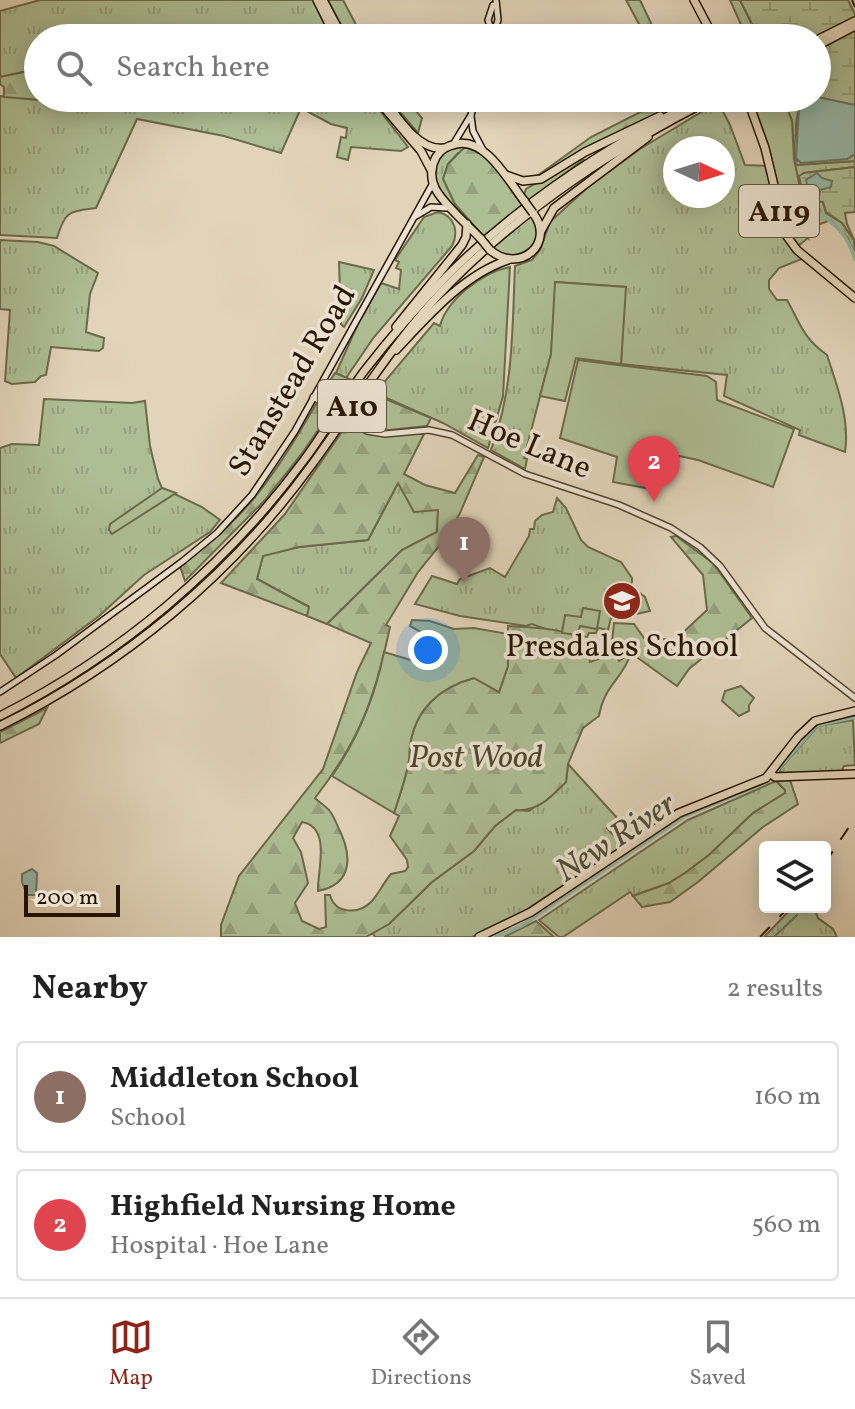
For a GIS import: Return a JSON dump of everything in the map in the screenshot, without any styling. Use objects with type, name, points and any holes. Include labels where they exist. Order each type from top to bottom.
[{"type":"main road","points":[[317,0],[329,24]]},
{"type":"main road","points":[[323,0],[336,24]]},
{"type":"main road","points":[[493,24],[498,20],[493,16],[494,0]]},
{"type":"main road","points":[[694,0],[707,24]]},
{"type":"main road","points":[[831,36],[855,24]]},
{"type":"main road","points":[[388,112],[426,158],[439,194],[490,250],[508,260]]},
{"type":"main road","points":[[395,112],[423,144],[444,148],[469,143],[483,150]]},
{"type":"main road","points":[[454,144],[472,112]]},
{"type":"main road","points":[[503,175],[523,181],[541,179],[585,152],[670,112]]},
{"type":"main road","name":"A10","points":[[0,716],[39,697],[98,659],[156,616],[200,576],[280,491],[364,371],[447,277],[508,222],[541,195],[623,140],[676,112]]},
{"type":"main road","name":"A10","points":[[0,726],[103,667],[161,623],[243,548],[312,464],[371,377],[424,311],[510,226],[544,199],[626,144],[686,112]]},
{"type":"main road","name":"A119","points":[[752,112],[765,148],[786,235],[797,250],[855,298]]},
{"type":"main road","points":[[471,115],[473,131],[483,150],[533,213],[541,231]]},
{"type":"main road","points":[[371,377],[459,289],[486,267],[530,254],[554,208],[676,117]]},
{"type":"main road","points":[[432,172],[444,148]]},
{"type":"main road","name":"Stanstead Road","points":[[0,692],[56,655],[183,561],[217,533],[261,483],[295,431],[433,182]]},
{"type":"main road","points":[[413,219],[435,206],[455,211]]},
{"type":"main road","points":[[364,371],[422,291],[462,245],[467,224]]},
{"type":"main road","name":"Hoe Lane","points":[[313,397],[367,431],[385,434],[429,430],[452,435],[525,474],[619,505],[671,528],[700,547],[720,566],[765,628],[855,698]]},
{"type":"main road","points":[[479,937],[531,912],[682,812],[771,774],[780,758],[815,721],[855,711]]},
{"type":"main road","points":[[771,774],[775,777],[855,774]]},
{"type":"green space","points":[[40,0],[314,0],[325,24],[24,24],[24,72],[0,77],[0,11]]},
{"type":"green space","points":[[328,0],[343,0],[356,24],[341,24]]},
{"type":"green space","points":[[626,0],[640,0],[651,24],[639,24]]},
{"type":"green space","points":[[730,0],[740,0],[752,24],[741,24]]},
{"type":"green space","points":[[740,0],[848,0],[855,14],[855,105],[831,100],[831,24],[752,24]]},
{"type":"green space","points":[[24,72],[24,99],[4,97],[0,77]]},
{"type":"green space","points":[[0,96],[24,98],[24,112],[299,112],[281,153],[224,136],[137,119],[96,208],[69,214],[57,238],[0,235]]},
{"type":"green space","points":[[308,112],[381,112],[408,147],[401,151],[351,147],[348,160],[337,157],[341,137],[346,138],[347,128],[331,124]]},
{"type":"green space","points":[[400,112],[417,112],[422,118],[418,133]]},
{"type":"green space","points":[[640,112],[664,112],[584,151],[541,177],[537,176],[591,137]]},
{"type":"green space","points":[[701,112],[723,112],[734,136],[663,136],[663,208],[735,208],[735,138],[745,165],[768,166],[780,229],[804,258],[779,268],[769,280],[769,289],[777,300],[787,300],[807,337],[827,355],[844,415],[845,452],[799,435],[800,430],[724,396],[727,375],[621,364],[625,287],[556,282],[551,354],[524,458],[527,459],[525,469],[491,450],[508,382],[515,266],[532,260],[540,250],[550,222],[588,187],[640,149]]},
{"type":"green space","points":[[755,112],[788,112],[796,165],[855,161],[855,167],[804,173],[804,199],[823,202],[826,213],[842,223],[854,240],[855,255],[848,238],[831,220],[809,228],[806,232],[808,238],[783,217],[774,166]]},
{"type":"green space","points":[[756,112],[788,112],[792,121],[794,159],[809,231],[806,232],[808,238],[798,246],[784,219]]},
{"type":"green space","points":[[788,112],[799,112],[798,161],[847,159],[855,154],[855,161],[796,165]]},
{"type":"green space","points":[[463,145],[486,157],[523,203],[484,156],[458,153],[448,164],[443,179],[455,204],[483,238],[445,197],[434,172],[436,161],[445,151]]},
{"type":"green space","points":[[464,148],[472,149],[488,161],[522,205],[484,237],[455,204],[443,179],[448,164]]},
{"type":"green space","points":[[577,160],[583,160],[530,200],[524,195],[526,189]]},
{"type":"green space","points":[[855,167],[855,212],[845,213],[855,242],[842,223],[826,212],[823,202],[804,200],[799,176]]},
{"type":"green space","points":[[438,212],[448,217],[454,225],[452,246],[374,337],[346,378],[336,373],[381,283],[399,289],[401,270],[396,268],[399,262],[395,260],[424,217]]},
{"type":"green space","points":[[530,214],[537,238],[530,248],[507,257],[492,248]]},
{"type":"green space","points":[[0,240],[54,246],[98,273],[90,294],[86,332],[104,338],[103,348],[99,351],[51,347],[46,375],[35,382],[12,384],[5,381],[10,310],[0,309]]},
{"type":"green space","points":[[339,262],[374,270],[362,298],[344,327],[341,324]]},
{"type":"green space","points":[[510,267],[503,396],[488,448],[443,423],[375,393],[434,323],[440,326],[458,297],[478,281]]},
{"type":"green space","points":[[555,282],[626,287],[621,364],[576,358],[565,401],[540,396],[551,354]]},
{"type":"green space","points":[[578,360],[707,376],[716,382],[717,400],[794,429],[773,487],[679,456],[673,475],[654,472],[651,489],[613,482],[617,457],[560,438]]},
{"type":"green space","points":[[335,373],[352,380],[334,407],[321,395]]},
{"type":"green space","points":[[369,392],[431,418],[427,426],[380,431],[350,418]]},
{"type":"green space","points":[[44,399],[145,401],[150,446],[162,488],[202,507],[220,520],[210,532],[144,575],[99,616],[16,678],[0,654],[0,448],[12,444],[39,445]]},
{"type":"green space","points":[[316,404],[331,411],[303,452],[265,500],[185,581],[180,566],[227,527],[257,495]]},
{"type":"green space","name":"Post Wood","points":[[348,423],[379,435],[424,434],[404,474],[425,485],[455,493],[478,455],[484,457],[448,535],[418,572],[386,625],[390,627],[364,717],[344,757],[315,798],[332,814],[343,837],[347,857],[344,875],[330,887],[318,891],[321,851],[317,832],[302,822],[293,838],[301,852],[308,883],[295,903],[302,921],[319,929],[326,927],[325,895],[330,895],[342,909],[361,909],[372,901],[391,874],[405,871],[408,867],[407,860],[390,836],[399,816],[394,813],[417,721],[440,694],[462,682],[474,678],[499,692],[508,666],[508,626],[571,634],[585,643],[590,662],[615,653],[619,661],[631,653],[609,689],[599,716],[583,728],[568,764],[566,782],[544,802],[516,810],[495,826],[474,851],[432,882],[389,924],[366,937],[221,937],[221,925],[239,876],[323,769],[357,672],[371,643],[327,624],[402,550],[437,532],[438,510],[414,512],[398,483],[368,540],[299,547],[263,556],[257,579],[309,607],[307,616],[221,583],[285,514]]},
{"type":"green space","points":[[398,483],[438,510],[437,532],[402,550],[327,624],[307,616],[308,606],[257,579],[263,555],[299,547],[368,540]]},
{"type":"green space","points":[[162,488],[176,493],[112,534],[110,524]]},
{"type":"green space","points":[[557,498],[566,508],[581,540],[588,547],[621,562],[632,578],[615,601],[608,630],[598,628],[596,633],[589,633],[587,637],[551,631],[532,624],[526,626],[460,616],[415,604],[432,576],[457,584],[460,579],[490,568],[505,577],[530,529],[534,529],[535,521],[553,512]]},
{"type":"green space","points":[[676,536],[713,563],[752,618],[689,669],[677,686],[631,653],[622,642],[612,642],[614,623],[634,624],[644,638],[675,640],[707,610],[703,575],[671,537]]},
{"type":"green space","points":[[630,586],[645,597],[650,611],[628,613],[626,608],[618,610],[619,617],[612,618],[619,597]]},
{"type":"green space","points":[[583,608],[600,611],[597,629],[580,626],[578,635],[562,633],[565,615],[581,617]]},
{"type":"green space","points":[[412,620],[430,621],[454,629],[474,628],[508,634],[508,666],[499,692],[474,678],[450,687],[423,711],[413,733],[407,771],[394,813],[332,776],[364,717],[384,652],[414,661],[421,632],[410,626]]},
{"type":"green space","points":[[741,686],[754,698],[749,711],[739,716],[722,701],[725,691]]},
{"type":"green space","points":[[47,708],[39,724],[0,743],[0,732]]},
{"type":"green space","points":[[853,720],[855,765],[844,766],[841,772],[783,774],[779,770],[818,726]]},
{"type":"green space","points":[[568,764],[618,819],[607,828],[623,846],[512,919],[472,937],[375,937],[372,932],[389,924],[432,882],[474,851],[495,826],[516,810],[529,811],[566,782]]},
{"type":"green space","points":[[790,780],[798,804],[763,827],[698,882],[670,902],[642,907],[633,896],[669,883],[685,873],[753,813],[785,793],[776,781]]},
{"type":"green space","points":[[776,781],[785,793],[753,813],[709,855],[669,883],[633,896],[630,892],[563,937],[539,920],[688,820]]},
{"type":"green space","points":[[787,913],[816,913],[837,937],[764,937]]},
{"type":"green space","points":[[536,921],[554,937],[504,937]]},
{"type":"shaded area","points":[[831,100],[855,105],[855,154],[847,159],[801,163],[796,158],[799,112],[831,112]]},
{"type":"shaded area","points":[[817,173],[832,181],[831,187],[820,190],[819,197],[809,194],[806,180]]},
{"type":"shaded area","points":[[32,869],[37,873],[36,895],[27,895],[22,874]]},
{"type":"waterway","name":"New River","points":[[819,213],[842,233],[855,259]]},
{"type":"waterway","name":"New River","points":[[777,770],[817,725],[855,717]]},
{"type":"waterway","name":"New River","points":[[496,937],[521,926],[685,816],[764,783]]},
{"type":"waterway","points":[[774,937],[797,915]]},
{"type":"railway","points":[[852,0],[855,7]]},
{"type":"railway","points":[[831,854],[855,818]]},
{"type":"railway","points":[[760,937],[783,913]]},
{"type":"place","name":"Highfield Nursing Home","points":[[654,502]]},
{"type":"place","name":"Middleton School","points":[[464,583]]},
{"type":"place","name":"Presdales School","points":[[622,601]]}]
